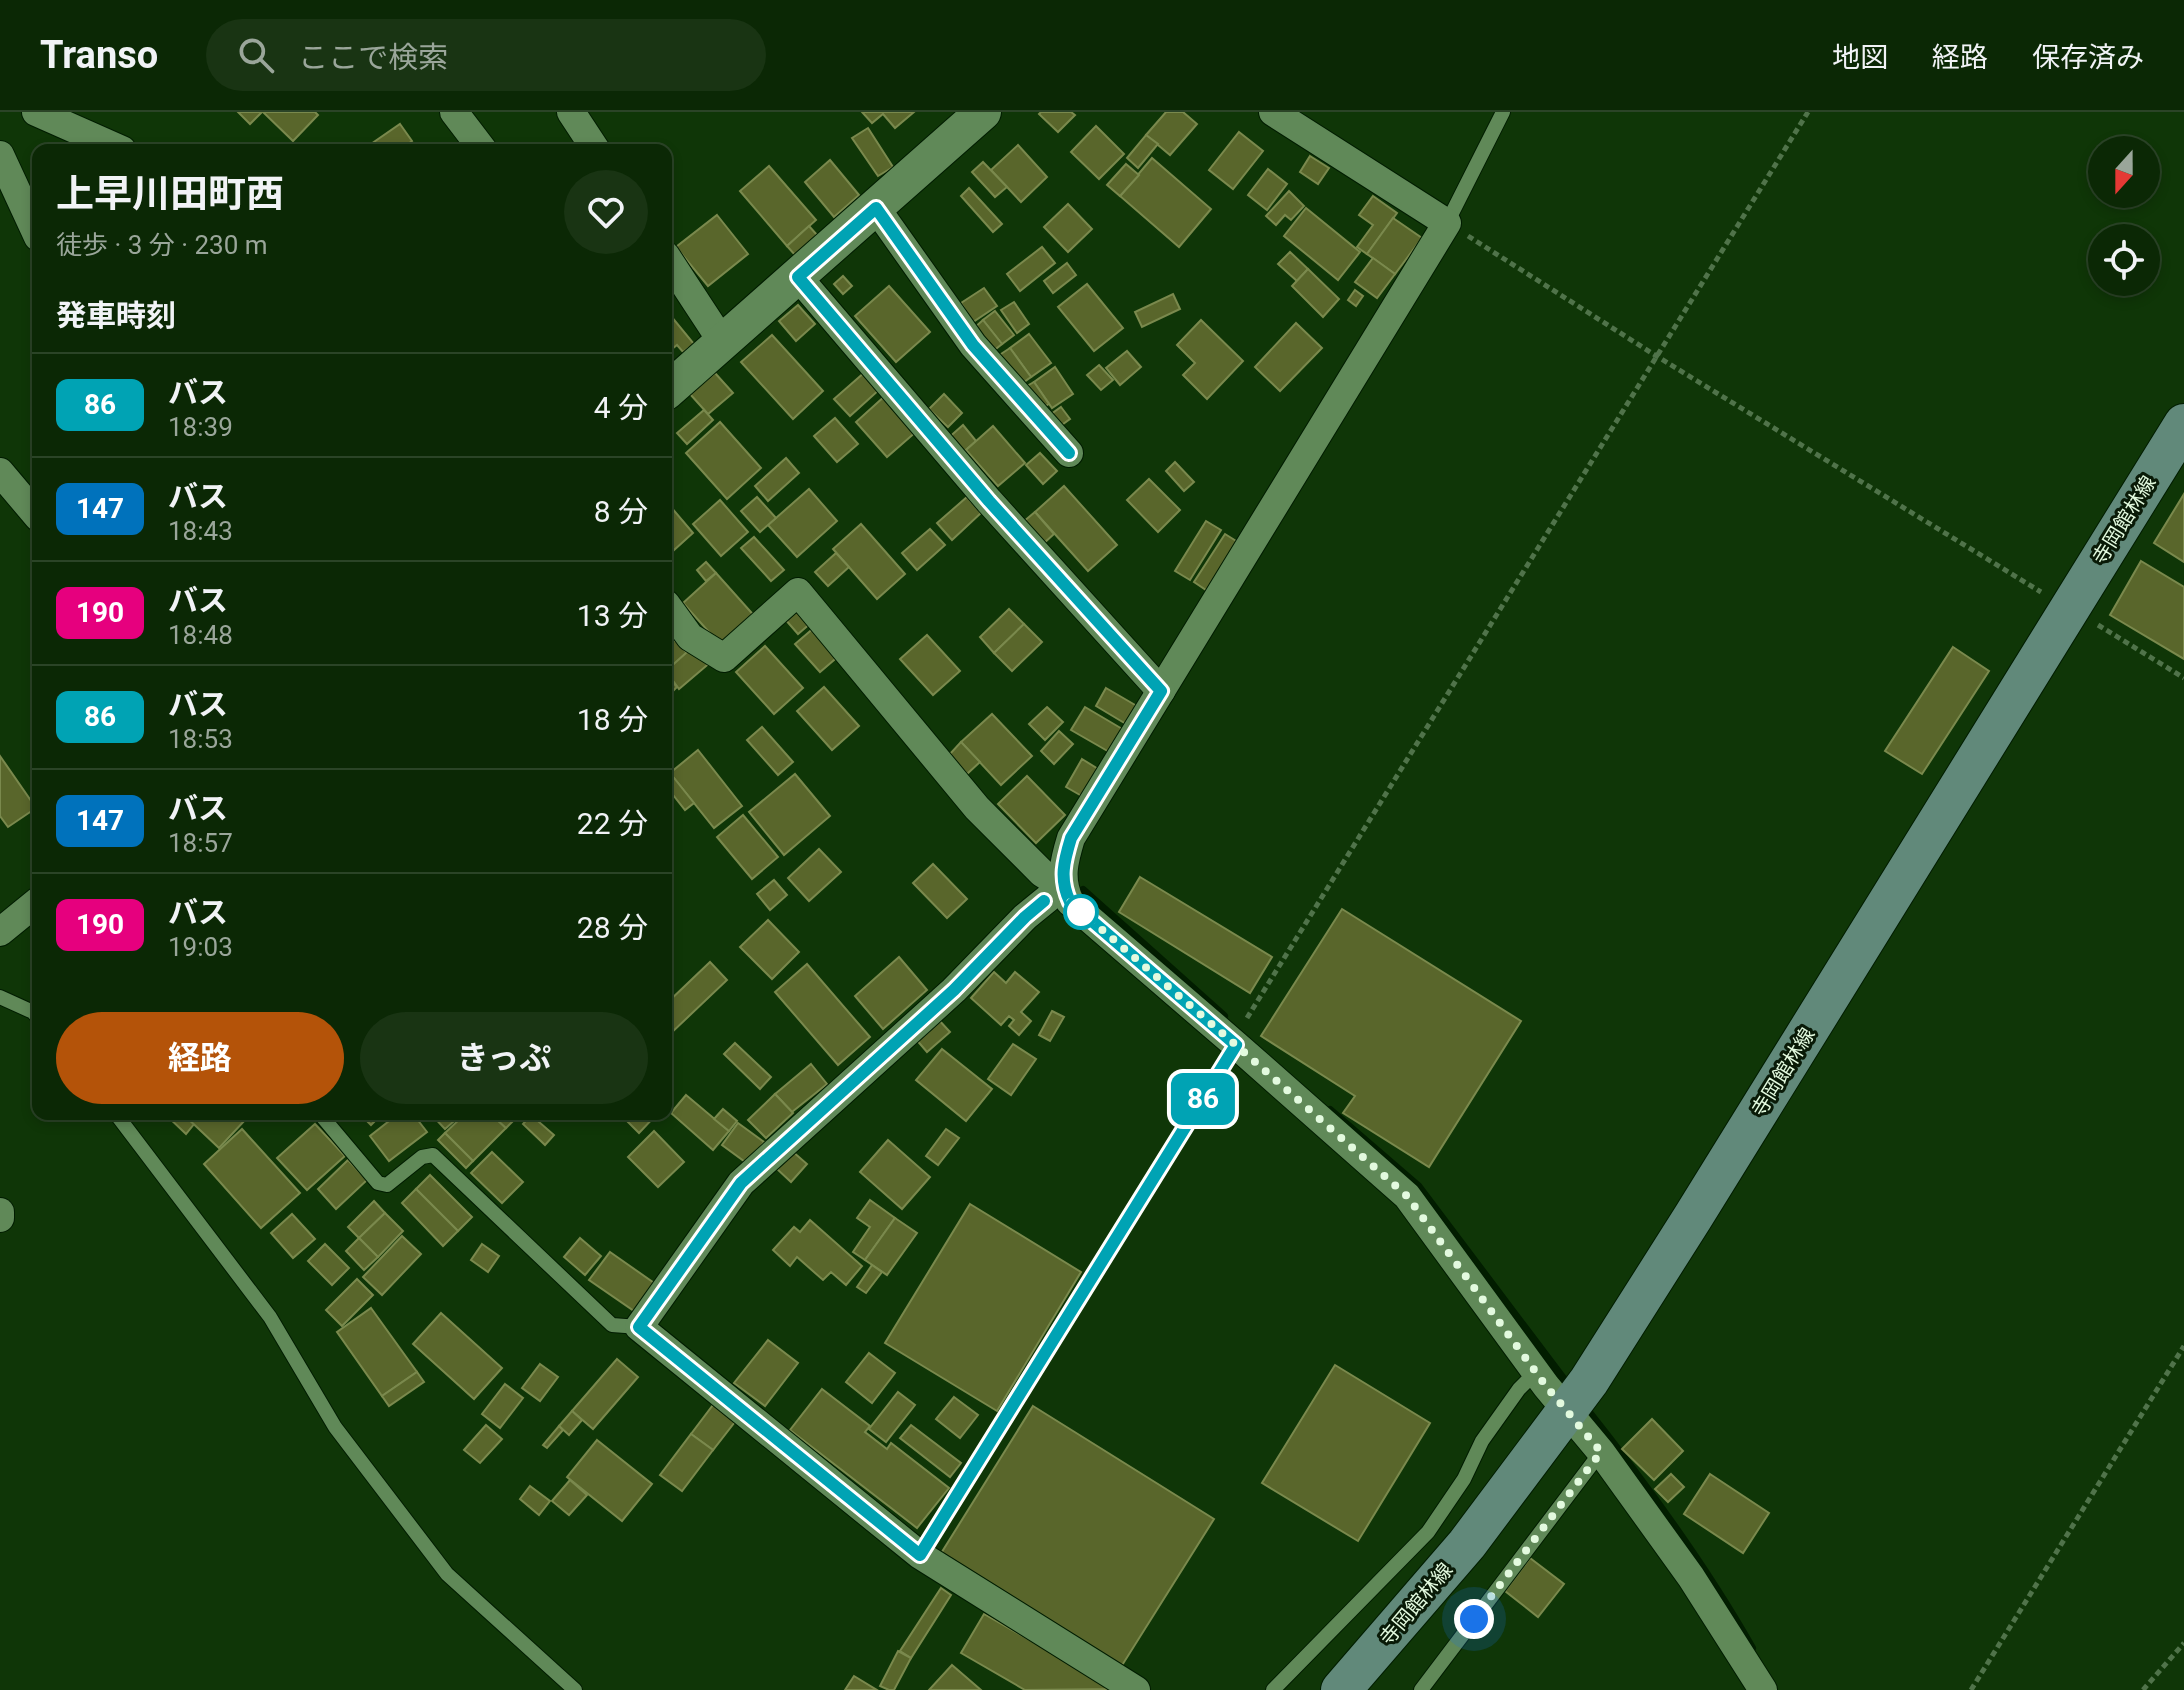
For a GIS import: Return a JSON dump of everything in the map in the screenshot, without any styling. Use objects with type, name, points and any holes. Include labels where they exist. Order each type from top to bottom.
[{"type":"main road","name":"寺岡館林線","points":[[1341,1690],[1467,1544],[1568,1411],[1693,1217],[2184,424]]},
{"type":"street","points":[[36,112],[111,144]]},
{"type":"street","points":[[454,112],[478,144]]},
{"type":"street","points":[[571,112],[592,144]]},
{"type":"street","points":[[672,386],[983,112]]},
{"type":"street","points":[[1273,112],[1447,223],[1071,838],[1063,863],[1063,886],[1070,902],[1407,1196],[1536,1372],[1601,1452],[1691,1577],[1763,1690]]},
{"type":"street","points":[[0,155],[32,222]]},
{"type":"street","points":[[876,208],[973,345],[1069,453]]},
{"type":"street","points":[[672,265],[723,343]]},
{"type":"street","points":[[798,277],[989,501],[1161,691]]},
{"type":"street","points":[[0,472],[32,510]]},
{"type":"street","points":[[672,612],[690,637],[724,658],[798,592],[977,808],[1042,873],[1063,886]]},
{"type":"street","points":[[1063,886],[1025,917],[954,990],[741,1183],[639,1327],[920,1555],[1136,1690]]},
{"type":"street","points":[[0,932],[32,906]]},
{"type":"street","points":[[0,1212],[0,1218]]},
{"type":"lane","points":[[1447,223],[1503,112]]},
{"type":"lane","points":[[0,997],[32,1012]]},
{"type":"lane","points":[[920,1555],[1236,1045]]},
{"type":"lane","points":[[121,1120],[270,1317],[335,1427],[429,1553],[447,1574],[575,1690]]},
{"type":"lane","points":[[325,1120],[378,1183],[387,1185],[422,1157],[433,1155],[612,1325],[639,1327]]},
{"type":"lane","points":[[1273,1690],[1428,1532],[1464,1479],[1482,1441],[1519,1389],[1536,1372]]},
{"type":"lane","points":[[1421,1690],[1601,1452]]},
{"type":"path","points":[[1236,1045],[1249,1015],[1808,112]]},
{"type":"path","points":[[1447,223],[1658,357],[2184,678]]},
{"type":"path","points":[[1971,1690],[2184,1346]]},
{"type":"path","points":[[2143,1690],[2184,1643]]},
{"type":"building","points":[[238,112],[262,112],[250,124]]},
{"type":"building","points":[[263,112],[315,112],[318,115],[293,141]]},
{"type":"building","points":[[862,112],[914,112],[895,128],[883,114],[872,123]]},
{"type":"building","points":[[1071,112],[1075,115],[1058,132],[1039,114]]},
{"type":"building","points":[[1166,112],[1183,112],[1197,124],[1170,155],[1146,135]]},
{"type":"building","points":[[400,124],[412,141],[408,144],[371,144]]},
{"type":"building","points":[[1096,126],[1124,154],[1099,179],[1071,152]]},
{"type":"building","points":[[868,128],[893,167],[878,176],[852,138]]},
{"type":"building","points":[[1239,132],[1263,151],[1233,189],[1209,170]]},
{"type":"building","points":[[1146,135],[1158,144],[1138,168],[1127,158]]},
{"type":"building","points":[[1018,145],[1047,177],[1021,202],[991,170]]},
{"type":"building","points":[[1310,156],[1329,168],[1318,184],[1300,172]]},
{"type":"building","points":[[1152,158],[1211,209],[1179,247],[1120,196]]},
{"type":"building","points":[[830,160],[859,195],[834,217],[805,182]]},
{"type":"building","points":[[983,162],[1007,187],[995,197],[972,172]]},
{"type":"building","points":[[1126,164],[1139,175],[1120,196],[1107,185]]},
{"type":"building","points":[[769,166],[816,220],[787,246],[740,191]]},
{"type":"building","points":[[1268,169],[1287,184],[1267,210],[1248,195]]},
{"type":"building","points":[[969,188],[1002,224],[993,232],[961,196]]},
{"type":"building","points":[[1289,191],[1304,206],[1291,220],[1285,215],[1276,225],[1266,216]]},
{"type":"building","points":[[1373,196],[1397,213],[1367,254],[1357,247],[1373,225],[1359,215]]},
{"type":"building","points":[[1068,204],[1092,229],[1068,252],[1044,227]]},
{"type":"building","points":[[1306,208],[1360,252],[1338,280],[1284,236]]},
{"type":"building","points":[[717,215],[748,254],[708,286],[676,247]]},
{"type":"building","points":[[1393,218],[1422,238],[1395,274],[1367,254]]},
{"type":"building","points":[[809,226],[817,235],[795,255],[787,246]]},
{"type":"building","points":[[1042,247],[1055,263],[1020,291],[1007,274]]},
{"type":"building","points":[[1290,252],[1308,269],[1297,281],[1278,264]]},
{"type":"building","points":[[1373,258],[1395,274],[1377,298],[1355,282]]},
{"type":"building","points":[[1067,263],[1076,275],[1053,293],[1044,281]]},
{"type":"building","points":[[1308,269],[1339,299],[1323,317],[1292,286]]},
{"type":"building","points":[[843,276],[852,286],[843,294],[834,284]]},
{"type":"building","points":[[1087,284],[1123,328],[1094,351],[1058,307]]},
{"type":"building","points":[[889,286],[930,332],[896,362],[855,316]]},
{"type":"building","points":[[984,288],[997,306],[973,322],[961,303]]},
{"type":"building","points":[[1355,290],[1363,296],[1356,306],[1348,300]]},
{"type":"building","points":[[1173,294],[1180,309],[1142,327],[1135,312]]},
{"type":"building","points":[[1014,302],[1029,324],[1017,333],[1001,310]]},
{"type":"building","points":[[798,305],[815,324],[796,341],[779,321]]},
{"type":"building","points":[[995,311],[1014,335],[1002,344],[983,320]]},
{"type":"building","points":[[672,317],[694,344],[683,352],[677,345],[672,349]]},
{"type":"building","points":[[983,320],[1002,344],[992,352],[973,329]]},
{"type":"building","points":[[1201,320],[1243,361],[1207,399],[1183,375],[1195,363],[1177,345]]},
{"type":"building","points":[[1296,323],[1322,348],[1280,391],[1255,367]]},
{"type":"building","points":[[1029,334],[1051,363],[1031,377],[1010,348]]},
{"type":"building","points":[[772,335],[823,391],[793,419],[741,362]]},
{"type":"building","points":[[1010,348],[1031,377],[1017,387],[995,358]]},
{"type":"building","points":[[1127,351],[1141,367],[1120,385],[1106,368]]},
{"type":"building","points":[[1099,365],[1113,380],[1101,390],[1087,375]]},
{"type":"building","points":[[1055,367],[1073,394],[1052,408],[1034,382]]},
{"type":"building","points":[[865,372],[880,389],[850,416],[834,399]]},
{"type":"building","points":[[715,373],[733,393],[708,414],[690,394]]},
{"type":"building","points":[[1034,382],[1049,404],[1042,408],[1027,386]]},
{"type":"building","points":[[944,394],[962,413],[948,427],[929,409]]},
{"type":"building","points":[[886,395],[917,431],[887,457],[856,422]]},
{"type":"building","points":[[1061,407],[1070,419],[1056,429],[1047,417]]},
{"type":"building","points":[[704,410],[713,420],[687,444],[677,433]]},
{"type":"building","points":[[835,418],[858,444],[837,462],[814,436]]},
{"type":"building","points":[[720,422],[761,468],[727,499],[686,453]]},
{"type":"building","points":[[963,425],[976,441],[960,455],[946,440]]},
{"type":"building","points":[[993,426],[1025,463],[998,486],[966,450]]},
{"type":"building","points":[[1040,453],[1057,471],[1043,484],[1026,465]]},
{"type":"building","points":[[786,458],[799,473],[768,501],[755,486]]},
{"type":"building","points":[[1175,462],[1194,482],[1184,491],[1166,471]]},
{"type":"building","points":[[1149,479],[1180,510],[1158,532],[1127,500]]},
{"type":"building","points":[[1064,486],[1117,545],[1088,571],[1035,512]]},
{"type":"building","points":[[809,489],[837,521],[797,557],[768,525]]},
{"type":"building","points":[[2184,494],[2184,562],[2154,543]]},
{"type":"building","points":[[757,497],[776,518],[760,532],[741,511]]},
{"type":"building","points":[[967,497],[981,513],[952,540],[937,523]]},
{"type":"building","points":[[720,500],[748,532],[721,556],[693,524]]},
{"type":"building","points":[[672,508],[693,533],[674,550],[672,548]]},
{"type":"building","points":[[1035,512],[1054,534],[1043,544],[1023,522]]},
{"type":"building","points":[[1206,521],[1221,530],[1190,580],[1175,571]]},
{"type":"building","points":[[861,524],[905,574],[877,599],[833,549]]},
{"type":"building","points":[[930,529],[945,545],[917,570],[902,553]]},
{"type":"building","points":[[1225,534],[1241,544],[1209,592],[1194,582]]},
{"type":"building","points":[[754,537],[784,570],[771,581],[741,548]]},
{"type":"building","points":[[836,553],[849,567],[828,586],[815,572]]},
{"type":"building","points":[[2141,561],[2184,587],[2184,659],[2110,615]]},
{"type":"building","points":[[706,562],[716,573],[706,581],[697,570]]},
{"type":"building","points":[[716,573],[758,620],[725,650],[683,603]]},
{"type":"building","points":[[796,606],[811,623],[798,634],[784,618]]},
{"type":"building","points":[[1009,609],[1024,624],[994,653],[980,637]]},
{"type":"building","points":[[1024,624],[1042,642],[1012,671],[994,653]]},
{"type":"building","points":[[815,627],[840,655],[820,672],[795,644]]},
{"type":"building","points":[[927,635],[960,671],[933,695],[900,659]]},
{"type":"building","points":[[675,640],[687,653],[672,666],[672,643]]},
{"type":"building","points":[[696,644],[712,661],[679,689],[672,679],[672,666]]},
{"type":"building","points":[[765,646],[803,688],[774,714],[736,672]]},
{"type":"building","points":[[1953,647],[1989,671],[1922,774],[1885,751]]},
{"type":"building","points":[[824,687],[859,726],[832,750],[797,711]]},
{"type":"building","points":[[1106,688],[1142,709],[1131,727],[1096,706]]},
{"type":"building","points":[[1047,707],[1063,722],[1045,740],[1029,724]]},
{"type":"building","points":[[1085,707],[1124,730],[1111,753],[1071,730]]},
{"type":"building","points":[[992,714],[1032,756],[1001,785],[961,742]]},
{"type":"building","points":[[762,727],[793,762],[778,775],[747,740]]},
{"type":"building","points":[[1059,731],[1073,744],[1054,764],[1041,751]]},
{"type":"building","points":[[961,742],[980,762],[967,774],[949,755]]},
{"type":"building","points":[[698,750],[742,806],[714,828],[672,776],[672,771]]},
{"type":"building","points":[[0,756],[32,802],[32,811],[8,827],[0,816]]},
{"type":"building","points":[[1082,759],[1103,772],[1087,799],[1066,787]]},
{"type":"building","points":[[795,774],[830,816],[784,855],[749,812]]},
{"type":"building","points":[[672,776],[694,803],[685,810],[672,794]]},
{"type":"building","points":[[1027,776],[1065,815],[1036,843],[998,804]]},
{"type":"building","points":[[743,815],[778,857],[752,879],[717,837]]},
{"type":"building","points":[[819,849],[841,872],[809,901],[788,878]]},
{"type":"building","points":[[933,864],[967,899],[947,918],[913,883]]},
{"type":"building","points":[[1140,877],[1272,957],[1250,993],[1119,912]]},
{"type":"building","points":[[774,880],[787,895],[770,910],[757,894]]},
{"type":"building","points":[[1342,909],[1521,1021],[1429,1167],[1343,1113],[1355,1096],[1261,1036]]},
{"type":"building","points":[[768,920],[799,952],[772,979],[740,947]]},
{"type":"building","points":[[899,957],[927,990],[883,1029],[855,996]]},
{"type":"building","points":[[710,962],[727,980],[672,1032],[672,998]]},
{"type":"building","points":[[807,964],[870,1037],[838,1065],[775,992]]},
{"type":"building","points":[[994,972],[1006,983],[1015,972],[1039,992],[1021,1012],[1031,1021],[1019,1035],[1009,1026],[1014,1020],[1009,1016],[1001,1025],[971,998]]},
{"type":"building","points":[[1052,1011],[1064,1017],[1050,1041],[1039,1035]]},
{"type":"building","points":[[937,1018],[950,1032],[927,1052],[915,1038]]},
{"type":"building","points":[[735,1043],[771,1077],[760,1089],[724,1054]]},
{"type":"building","points":[[1013,1044],[1036,1059],[1011,1095],[988,1079]]},
{"type":"building","points":[[942,1049],[992,1089],[966,1121],[916,1080]]},
{"type":"building","points":[[811,1064],[827,1084],[792,1112],[775,1094]]},
{"type":"building","points":[[775,1094],[793,1113],[766,1138],[748,1120]]},
{"type":"building","points":[[686,1095],[729,1131],[713,1150],[672,1112]]},
{"type":"building","points":[[723,1109],[737,1121],[729,1131],[714,1119]]},
{"type":"building","points":[[171,1120],[190,1120],[194,1124],[186,1134]]},
{"type":"building","points":[[189,1120],[245,1120],[219,1148]]},
{"type":"building","points":[[390,1120],[418,1120],[427,1132],[389,1161],[370,1136]]},
{"type":"building","points":[[437,1120],[455,1120],[445,1129]]},
{"type":"building","points":[[459,1120],[497,1120],[506,1128],[473,1161],[445,1133]]},
{"type":"building","points":[[497,1120],[514,1120],[506,1128]]},
{"type":"building","points":[[527,1120],[537,1120],[554,1135],[545,1145],[523,1124]]},
{"type":"building","points":[[626,1120],[651,1120],[639,1133]]},
{"type":"building","points":[[738,1123],[764,1142],[748,1164],[722,1145]]},
{"type":"building","points":[[315,1124],[345,1156],[307,1190],[277,1158]]},
{"type":"building","points":[[242,1129],[300,1193],[261,1228],[204,1164]]},
{"type":"building","points":[[946,1129],[959,1138],[938,1165],[926,1156]]},
{"type":"building","points":[[654,1131],[684,1162],[658,1187],[628,1157]]},
{"type":"building","points":[[445,1133],[473,1161],[466,1168],[438,1140]]},
{"type":"building","points":[[888,1140],[930,1177],[902,1209],[860,1172]]},
{"type":"building","points":[[792,1151],[807,1164],[791,1182],[777,1169]]},
{"type":"building","points":[[492,1152],[523,1182],[502,1203],[471,1173]]},
{"type":"building","points":[[348,1160],[367,1180],[336,1209],[318,1189]]},
{"type":"building","points":[[430,1175],[472,1217],[458,1231],[416,1189]]},
{"type":"building","points":[[416,1189],[458,1231],[443,1246],[402,1203]]},
{"type":"building","points":[[870,1200],[895,1218],[865,1260],[853,1252],[870,1227],[857,1218]]},
{"type":"building","points":[[374,1201],[385,1213],[359,1238],[348,1227]]},
{"type":"building","points":[[970,1204],[1081,1272],[997,1411],[885,1343]]},
{"type":"building","points":[[385,1213],[403,1231],[378,1257],[359,1238]]},
{"type":"building","points":[[292,1214],[315,1239],[293,1258],[271,1233]]},
{"type":"building","points":[[895,1218],[917,1233],[887,1275],[865,1260]]},
{"type":"building","points":[[810,1220],[862,1266],[846,1285],[831,1272],[823,1280],[797,1257],[790,1266],[773,1250],[794,1227],[800,1232]]},
{"type":"building","points":[[402,1236],[421,1254],[382,1295],[363,1277]]},
{"type":"building","points":[[359,1238],[378,1257],[364,1270],[346,1251]]},
{"type":"building","points":[[580,1238],[601,1256],[585,1275],[564,1257]]},
{"type":"building","points":[[325,1244],[349,1268],[332,1285],[308,1261]]},
{"type":"building","points":[[482,1244],[499,1256],[488,1272],[471,1260]]},
{"type":"building","points":[[610,1252],[657,1285],[637,1313],[589,1280]]},
{"type":"building","points":[[872,1265],[882,1272],[866,1293],[857,1287]]},
{"type":"building","points":[[357,1279],[373,1295],[342,1326],[326,1310]]},
{"type":"building","points":[[371,1308],[417,1372],[382,1396],[337,1332]]},
{"type":"building","points":[[441,1313],[502,1368],[474,1399],[413,1344]]},
{"type":"building","points":[[768,1340],[798,1363],[765,1406],[734,1383]]},
{"type":"building","points":[[869,1353],[895,1373],[872,1403],[846,1382]]},
{"type":"building","points":[[617,1359],[638,1377],[593,1429],[572,1411]]},
{"type":"building","points":[[540,1364],[558,1377],[540,1401],[522,1388]]},
{"type":"building","points":[[1335,1365],[1430,1423],[1358,1541],[1262,1483]]},
{"type":"building","points":[[417,1372],[424,1382],[389,1406],[382,1396]]},
{"type":"building","points":[[505,1384],[523,1398],[500,1428],[482,1414]]},
{"type":"building","points":[[822,1389],[870,1426],[865,1432],[887,1449],[891,1443],[949,1488],[917,1528],[790,1430]]},
{"type":"building","points":[[898,1392],[915,1405],[886,1442],[869,1429]]},
{"type":"building","points":[[954,1397],[978,1415],[960,1438],[936,1419]]},
{"type":"building","points":[[716,1401],[738,1418],[713,1450],[691,1434]]},
{"type":"building","points":[[1033,1406],[1214,1519],[1121,1667],[940,1555]]},
{"type":"building","points":[[572,1411],[582,1420],[569,1435],[559,1426]]},
{"type":"building","points":[[1652,1419],[1683,1451],[1654,1480],[1622,1449]]},
{"type":"building","points":[[486,1425],[502,1439],[480,1463],[464,1450]]},
{"type":"building","points":[[911,1425],[961,1463],[950,1477],[900,1438]]},
{"type":"building","points":[[559,1426],[563,1430],[547,1448],[543,1445]]},
{"type":"building","points":[[691,1434],[713,1450],[682,1491],[660,1475]]},
{"type":"building","points":[[597,1440],[652,1484],[622,1521],[567,1477]]},
{"type":"building","points":[[1671,1474],[1684,1487],[1668,1502],[1655,1489]]},
{"type":"building","points":[[1710,1474],[1769,1513],[1743,1553],[1684,1514]]},
{"type":"building","points":[[570,1480],[587,1495],[569,1515],[552,1501]]},
{"type":"building","points":[[530,1486],[550,1501],[539,1515],[520,1499]]},
{"type":"building","points":[[1530,1558],[1564,1584],[1538,1617],[1505,1591]]},
{"type":"building","points":[[941,1588],[951,1595],[911,1658],[900,1651]]},
{"type":"building","points":[[984,1614],[1116,1689],[1025,1690],[961,1653]]},
{"type":"building","points":[[898,1651],[911,1658],[894,1690],[889,1690],[880,1686]]},
{"type":"building","points":[[952,1665],[981,1690],[929,1690]]},
{"type":"building","points":[[854,1676],[877,1690],[845,1690]]},
{"type":"waterway","points":[[1083,890],[1224,1016]]},
{"type":"waterway","points":[[1330,1110],[1418,1186],[1571,1389]]},
{"type":"waterway","points":[[1584,1406],[1673,1524],[1752,1648]]},
{"type":"bus line","name":"86","points":[[1044,901],[954,990],[741,1183],[639,1327],[920,1555],[1236,1045],[1070,902],[1063,886],[1063,863],[1071,838],[1161,691],[989,501],[798,277],[876,208],[973,345],[1069,453]]},
{"type":"route","points":[[1081,912],[1070,902],[1407,1196],[1546,1386],[1601,1452],[1474,1619]]}]
